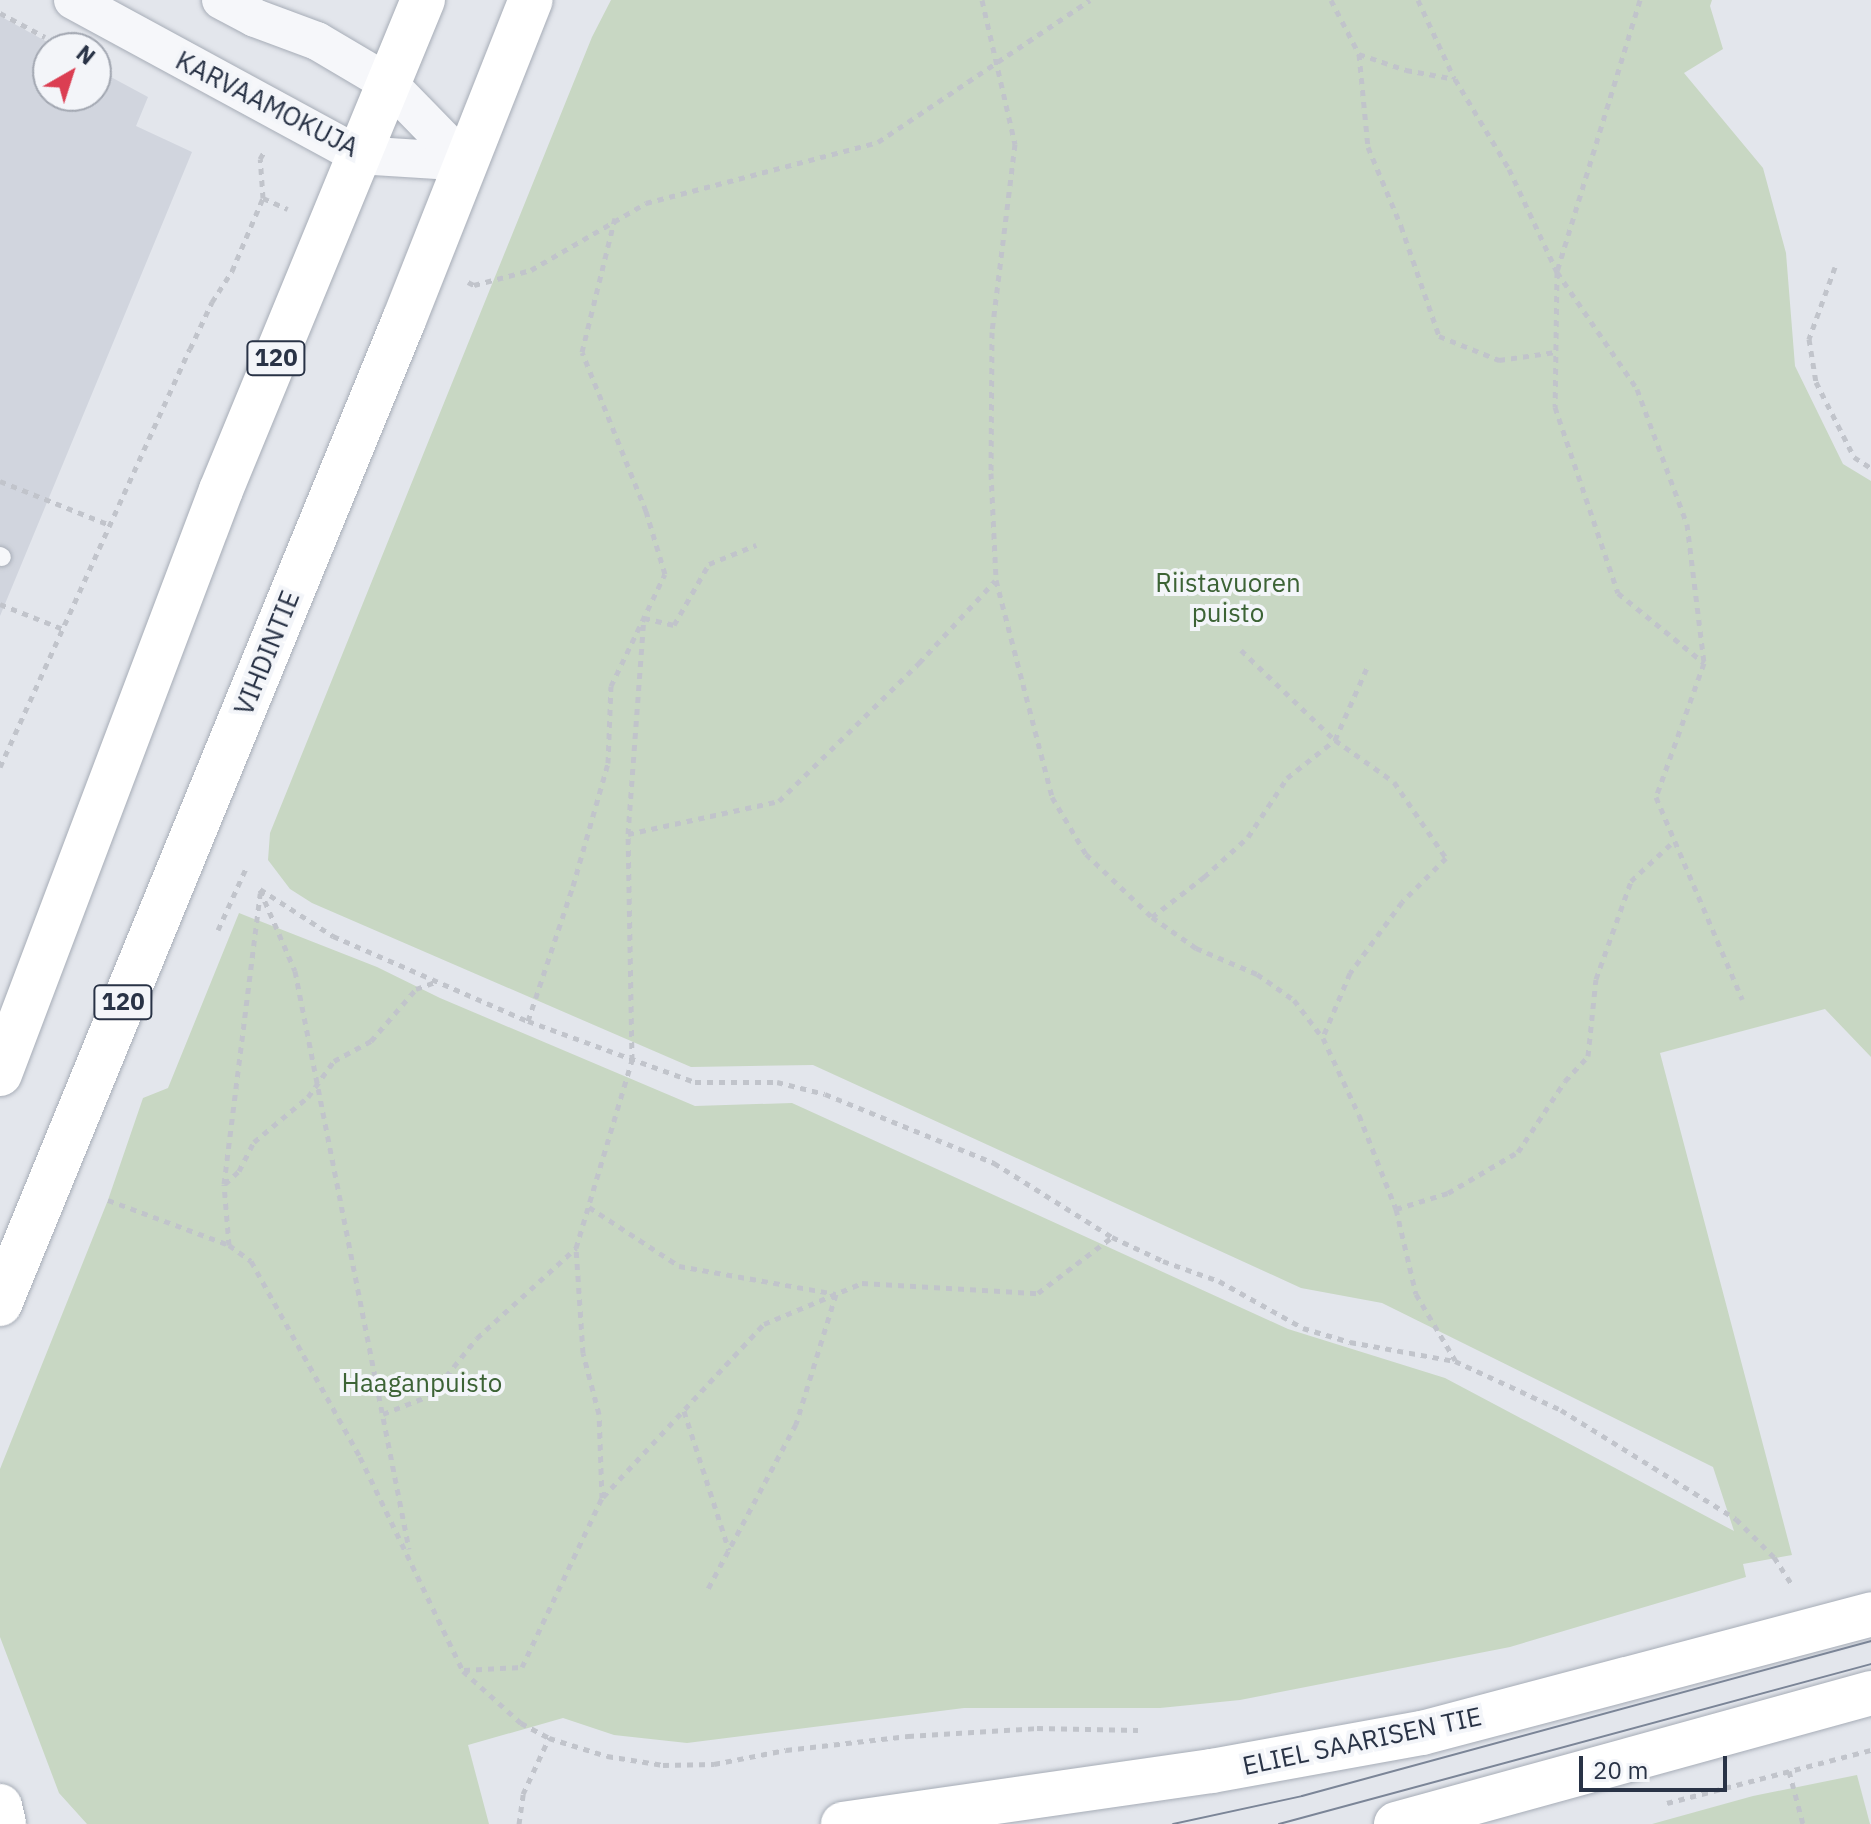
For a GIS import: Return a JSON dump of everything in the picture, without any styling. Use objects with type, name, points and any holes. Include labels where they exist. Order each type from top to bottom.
[{"type":"main road","name":"120","points":[[0,1074],[216,505],[423,0]]},
{"type":"main road","name":"VIHDINTIE","points":[[0,1304],[404,320],[531,0]]},
{"type":"main road","name":"ELIEL SAARISEN TIE","points":[[843,1824],[1212,1771],[1422,1733],[1871,1614]]},
{"type":"main road","points":[[1396,1824],[1871,1693]]},
{"type":"street","name":"KARVAAMOKUJA","points":[[73,0],[358,155],[465,162]]},
{"type":"street","points":[[221,0],[255,18],[317,41],[388,83],[465,162]]},
{"type":"path","points":[[982,0],[1015,144],[992,332],[991,473],[996,580],[1052,797],[1086,854],[1152,917],[1196,948],[1257,974],[1294,1000],[1323,1038],[1359,1115],[1396,1209],[1416,1294],[1455,1361]]},
{"type":"path","points":[[474,285],[531,270],[568,251],[615,218],[646,203],[725,179],[878,142],[1090,0]]},
{"type":"path","points":[[1331,0],[1359,54],[1368,147],[1401,226],[1439,336],[1499,360],[1555,352]]},
{"type":"path","points":[[1418,0],[1455,79],[1509,169],[1557,272],[1637,389],[1687,524],[1704,663],[1656,797],[1742,999]]},
{"type":"path","points":[[1640,0],[1557,272],[1555,407],[1618,593],[1704,663]]},
{"type":"path","points":[[0,13],[35,32]]},
{"type":"path","points":[[1359,54],[1406,70],[1455,79]]},
{"type":"path","points":[[0,767],[212,302],[232,271],[263,198]]},
{"type":"path","points":[[528,1021],[573,886],[608,763],[611,686],[665,574],[646,511],[582,352],[615,218]]},
{"type":"path","points":[[1835,267],[1809,339],[1816,382],[1854,457],[1871,468]]},
{"type":"path","points":[[0,481],[110,525]]},
{"type":"path","points":[[644,618],[674,625],[709,564],[756,545]]},
{"type":"path","points":[[628,834],[779,801],[919,663],[996,580]]},
{"type":"path","points":[[0,604],[63,629]]},
{"type":"path","points":[[602,1498],[599,1414],[583,1353],[576,1248],[632,1060],[628,834],[644,618]]},
{"type":"path","points":[[1241,650],[1335,740],[1394,782],[1446,858],[1402,902],[1350,973],[1323,1038]]},
{"type":"path","points":[[1152,917],[1248,837],[1287,778],[1335,740],[1369,663]]},
{"type":"path","points":[[1396,1209],[1448,1193],[1518,1152],[1565,1081],[1588,1056],[1596,979],[1631,881],[1674,841]]},
{"type":"path","points":[[218,930],[247,866]]},
{"type":"path","points":[[260,889],[333,936],[528,1021],[632,1060],[695,1082],[777,1082],[825,1094],[994,1163],[1112,1237],[1163,1261],[1219,1281],[1303,1328],[1350,1342],[1455,1361],[1561,1410],[1736,1519],[1774,1557],[1792,1585],[1778,1589]]},
{"type":"path","points":[[260,889],[295,971],[319,1078],[410,1558]]},
{"type":"path","points":[[229,1245],[224,1184],[260,889]]},
{"type":"path","points":[[224,1184],[239,1171],[254,1142],[308,1097],[334,1061],[371,1041],[416,989],[438,981]]},
{"type":"path","points":[[108,1200],[229,1245],[251,1261],[360,1457],[463,1671],[521,1723],[549,1738],[607,1756],[663,1765],[714,1764],[786,1750],[908,1736],[1037,1728],[1147,1729]]},
{"type":"path","points":[[589,1207],[679,1266],[836,1294]]},
{"type":"path","points":[[463,1671],[522,1667],[602,1498],[764,1324],[862,1283],[1038,1293],[1112,1237]]},
{"type":"path","points":[[383,1414],[431,1395],[477,1338],[576,1248]]},
{"type":"path","points":[[707,1591],[796,1424],[836,1294]]},
{"type":"path","points":[[684,1410],[729,1550]]},
{"type":"path","points":[[519,1824],[523,1794],[549,1738]]},
{"type":"path","points":[[1658,1805],[1871,1750]]},
{"type":"path","points":[[1789,1771],[1803,1824]]},
{"type":"shaded area","points":[[0,16],[32,34],[32,112],[112,112],[112,78],[148,97],[136,126],[192,152],[0,616]]},
{"type":"green space","name":"Riistavuoren puisto","points":[[611,0],[1712,0],[1710,6],[1723,49],[1684,73],[1763,168],[1786,253],[1795,366],[1843,464],[1871,481],[1871,1057],[1825,1009],[1660,1053],[1792,1555],[1743,1564],[1746,1577],[1510,1647],[1240,1700],[1160,1708],[964,1708],[687,1743],[614,1735],[563,1718],[468,1745],[489,1824],[87,1824],[59,1793],[0,1637],[0,1469],[108,1200],[143,1098],[168,1088],[239,913],[377,967],[440,998],[695,1106],[792,1103],[1288,1329],[1445,1378],[1734,1531],[1713,1467],[1382,1303],[1301,1288],[813,1065],[691,1067],[312,903],[290,889],[268,860],[270,833],[592,37]]},
{"type":"green space","points":[[1857,1775],[1870,1824],[1652,1824],[1753,1796]]},
{"type":"tram line","points":[[1173,1824],[1302,1796],[1871,1641]]},
{"type":"tram line","points":[[1279,1824],[1871,1664]]},
{"type":"park label","name":"Haaganpuisto","points":[[422,1383]]}]
